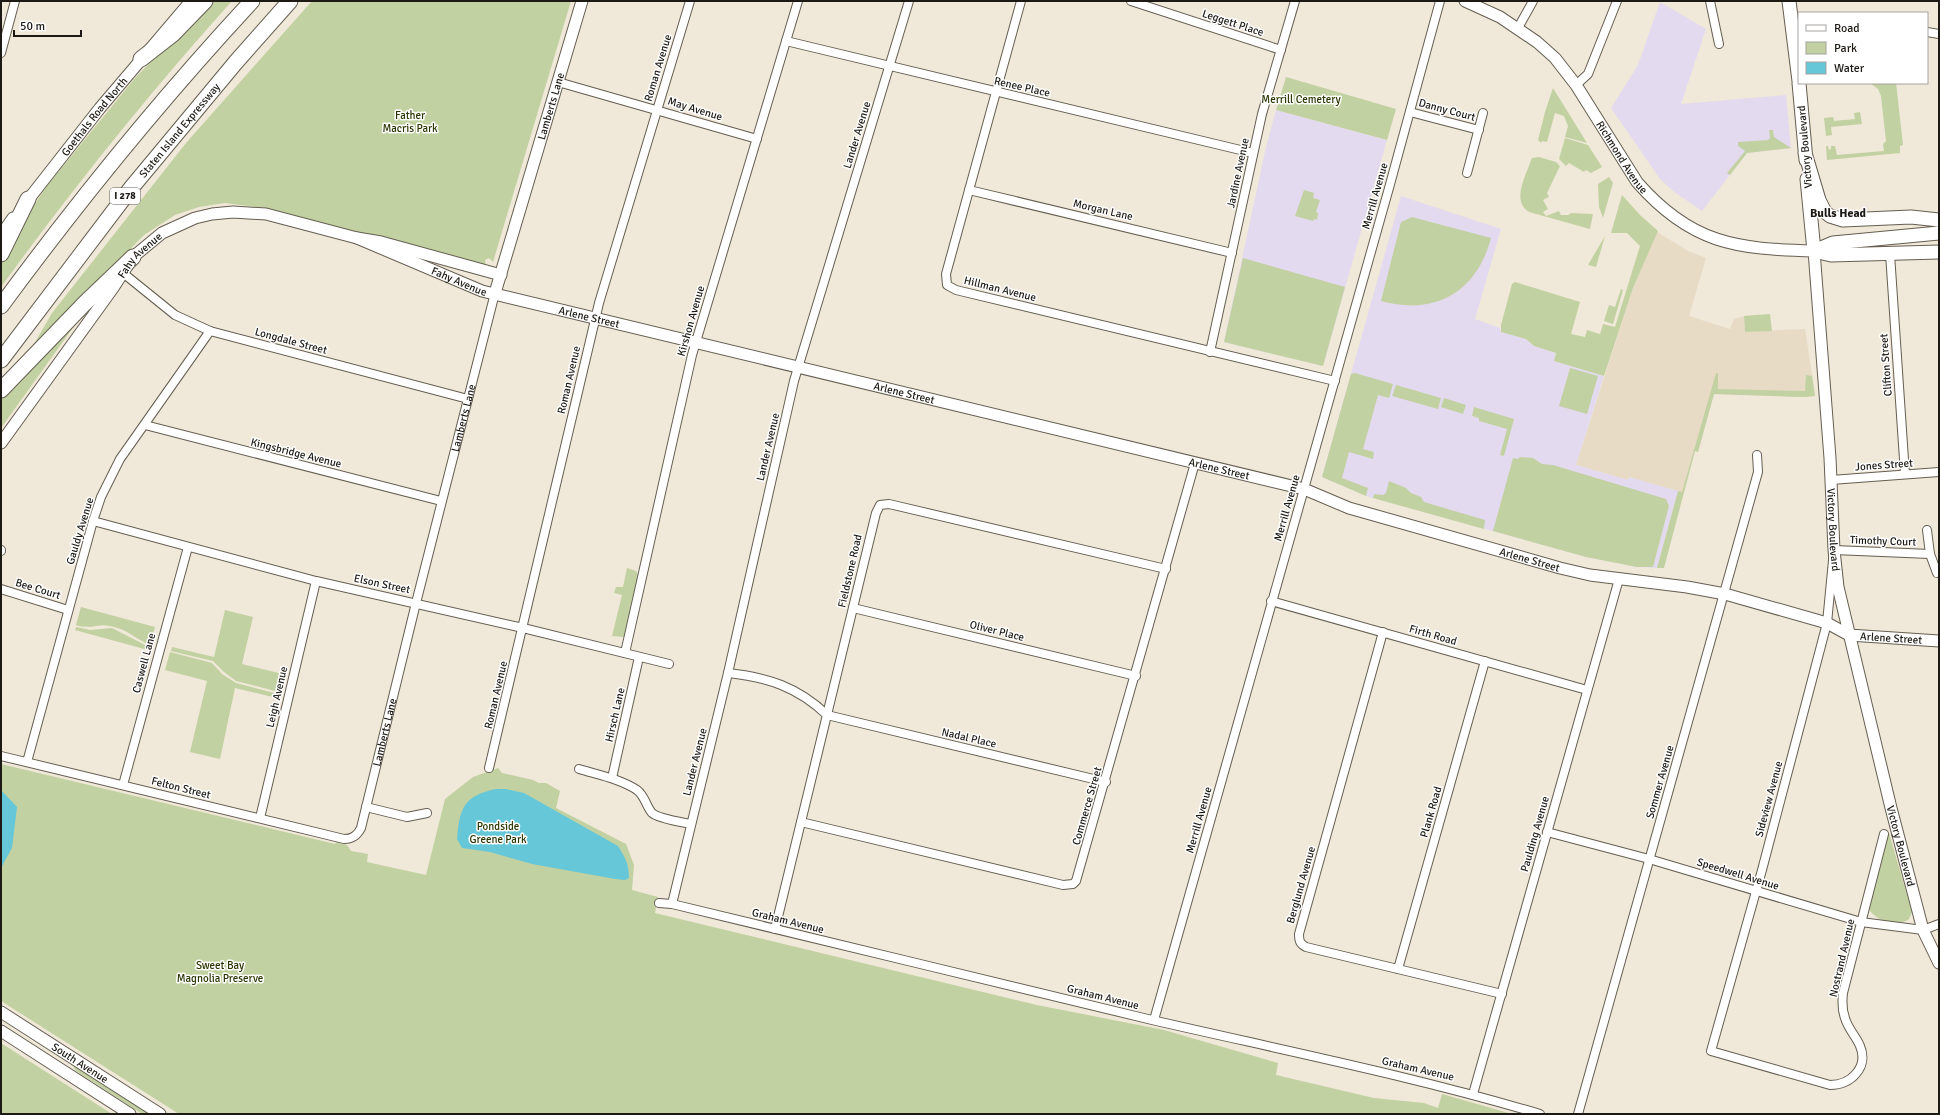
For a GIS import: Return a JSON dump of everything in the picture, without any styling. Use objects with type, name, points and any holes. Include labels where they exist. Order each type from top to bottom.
[{"type":"highway","points":[[141,59],[173,34],[205,1]]},
{"type":"highway","name":"I 278","points":[[1,306],[47,244],[145,121],[190,67],[252,1]]},
{"type":"highway","name":"Staten Island Expressway","points":[[1,360],[132,187],[236,62],[290,1]]},
{"type":"highway","points":[[1,254],[28,198]]},
{"type":"highway","points":[[1,390],[85,302],[133,257]]},
{"type":"main road","name":"Goethals Road North","points":[[1,235],[28,198],[141,59],[191,1]]},
{"type":"main road","name":"Lamberts Lane","points":[[495,293],[582,1]]},
{"type":"main road","name":"Richmond Avenue","points":[[1465,1],[1500,17],[1518,28],[1538,42],[1555,58],[1576,85],[1637,182],[1649,196],[1678,221],[1709,237],[1736,245],[1766,250],[1814,251],[1832,255],[1939,252]]},
{"type":"main road","name":"Victory Boulevard","points":[[1789,1],[1796,19],[1798,61]]},
{"type":"main road","name":"Victory Boulevard","points":[[1799,84],[1814,251],[1831,480],[1834,550],[1838,587],[1923,930],[1939,963]]},
{"type":"main road","points":[[1805,153],[1819,200],[1825,212],[1830,216],[1843,220],[1911,218],[1939,220]]},
{"type":"main road","name":"Fahy Avenue","points":[[1,442],[123,274],[133,257],[155,238],[178,225],[203,216],[244,212],[266,214],[357,238],[381,242],[501,275]]},
{"type":"main road","name":"Richmond Avenue","points":[[1814,251],[1833,243],[1939,233]]},
{"type":"main road","name":"Fahy Avenue","points":[[357,238],[482,291],[495,293]]},
{"type":"main road","name":"Arlene Street","points":[[495,293],[798,368],[1304,489],[1349,508],[1560,568],[1590,575],[1687,587],[1725,594],[1827,623],[1849,635],[1939,641]]},
{"type":"main road","name":"South Avenue","points":[[1,1012],[160,1114]]},
{"type":"main road","name":"South Avenue","points":[[1,1031],[130,1114]]},
{"type":"street","points":[[1,53],[15,1]]},
{"type":"street","name":"Roman Avenue","points":[[489,768],[595,318],[690,1]]},
{"type":"street","name":"Kirshon Avenue","points":[[625,653],[696,343],[798,1]]},
{"type":"street","name":"Lander Avenue","points":[[672,904],[728,673],[798,368],[909,1]]},
{"type":"street","name":"Hillman Avenue","points":[[1021,1],[946,274],[946,281],[951,288],[1210,352],[1335,381]]},
{"type":"street","name":"Leggett Place","points":[[1132,1],[1281,50]]},
{"type":"street","name":"Jardine Avenue","points":[[1210,352],[1253,153],[1296,1]]},
{"type":"street","name":"Merrill Avenue","points":[[1154,1020],[1335,381],[1440,1]]},
{"type":"street","points":[[1518,28],[1533,1]]},
{"type":"street","points":[[1576,85],[1588,74],[1617,1]]},
{"type":"street","points":[[1710,1],[1719,44]]},
{"type":"street","points":[[1928,32],[1939,34]]},
{"type":"street","name":"Renee Place","points":[[786,41],[1253,153]]},
{"type":"street","name":"May Avenue","points":[[558,82],[658,109],[757,139]]},
{"type":"street","name":"Danny Court","points":[[1410,112],[1479,130]]},
{"type":"street","name":"Danny Court","points":[[1467,173],[1483,113]]},
{"type":"street","name":"Morgan Lane","points":[[969,190],[1232,253]]},
{"type":"street","name":"Clifton Street","points":[[1890,254],[1905,474]]},
{"type":"street","name":"Longdale Street","points":[[123,274],[175,315],[210,331],[468,399]]},
{"type":"street","name":"Lamberts Lane","points":[[355,836],[361,828],[441,501],[495,293]]},
{"type":"street","name":"Gauldy Avenue","points":[[27,762],[93,521],[110,477],[120,459],[210,331]]},
{"type":"street","name":"Kingsbridge Avenue","points":[[145,425],[441,501]]},
{"type":"street","name":"Sommer Avenue","points":[[1578,1114],[1725,594],[1758,472],[1757,455]]},
{"type":"street","name":"Commerce Street","points":[[801,822],[1068,885],[1072,884],[1079,876],[1195,463]]},
{"type":"street","name":"Jones Street","points":[[1831,480],[1939,472]]},
{"type":"street","name":"Fieldstone Road","points":[[775,929],[876,513],[880,505],[885,504],[1166,569]]},
{"type":"street","name":"Elson Street","points":[[93,521],[316,581],[523,628],[668,664]]},
{"type":"street","name":"Timothy Court","points":[[1927,530],[1930,554],[1937,574]]},
{"type":"street","name":"Caswell Lane","points":[[123,785],[188,547]]},
{"type":"street","name":"Timothy Court","points":[[1834,550],[1930,554]]},
{"type":"street","name":"Sideview Avenue","points":[[1711,1051],[1756,891],[1827,623],[1834,550]]},
{"type":"street","name":"Paulding Avenue","points":[[1473,1094],[1619,579]]},
{"type":"street","name":"Leigh Avenue","points":[[260,818],[316,581]]},
{"type":"street","name":"Bee Court","points":[[1,589],[68,610]]},
{"type":"street","name":"Firth Road","points":[[1272,601],[1587,690]]},
{"type":"street","name":"Oliver Place","points":[[853,608],[1136,676]]},
{"type":"street","name":"Berglund Avenue","points":[[1383,632],[1299,934],[1302,945],[1502,994]]},
{"type":"street","name":"Hirsch Lane","points":[[612,778],[639,658]]},
{"type":"street","name":"Plank Road","points":[[1398,969],[1485,661]]},
{"type":"street","points":[[728,673],[763,679],[781,684],[797,691],[827,715]]},
{"type":"street","name":"Nadal Place","points":[[827,715],[1106,782]]},
{"type":"street","name":"Felton Street","points":[[1,756],[344,839],[355,836]]},
{"type":"street","points":[[580,769],[612,778],[641,794],[652,813],[658,816],[691,824]]},
{"type":"street","points":[[366,807],[407,817],[427,813]]},
{"type":"street","name":"Speedwell Avenue","points":[[1547,832],[1650,859],[1861,922],[1923,930]]},
{"type":"street","name":"Nostrand Avenue","points":[[1711,1051],[1828,1085],[1837,1086],[1851,1080],[1860,1067],[1862,1055],[1860,1047],[1848,1027],[1844,1016],[1843,993],[1884,834]]},
{"type":"street","name":"Graham Avenue","points":[[659,903],[672,904],[1154,1020],[1473,1094],[1540,1114]]},
{"type":"street","points":[[1923,930],[1939,924]]},
{"type":"shaded area","points":[[1660,2],[1706,29],[1681,104],[1786,95],[1791,148],[1747,153],[1702,211],[1673,191],[1660,179],[1611,108],[1638,65]]},
{"type":"shaded area","points":[[1276,110],[1387,140],[1323,366],[1224,342],[1266,147]]},
{"type":"shaded area","points":[[1401,196],[1501,229],[1475,319],[1500,328],[1501,332],[1526,339],[1534,346],[1556,353],[1554,361],[1604,376],[1576,465],[1628,480],[1629,477],[1678,491],[1657,568],[1637,567],[1586,557],[1366,496],[1322,477]]},
{"type":"shaded area","points":[[1657,232],[1688,251],[1706,258],[1689,316],[1730,329],[1734,319],[1744,316],[1745,332],[1805,329],[1815,396],[1804,397],[1714,394],[1698,452],[1695,451],[1683,493],[1629,477],[1628,480],[1576,465],[1633,288]]},
{"type":"green space","points":[[211,1],[232,1],[142,105],[56,213],[1,287],[1,264],[16,232],[46,187],[135,78]]},
{"type":"green space","name":"Father Macris Park","points":[[312,1],[571,1],[493,262],[489,258],[485,260],[486,267],[272,209],[225,203],[199,207],[175,215],[144,235],[30,351],[52,313],[186,143]]},
{"type":"green space","name":"Merrill Cemetery","points":[[1286,77],[1396,109],[1387,140],[1276,110]]},
{"type":"green space","points":[[1871,84],[1896,84],[1903,145],[1900,146],[1900,153],[1827,160],[1826,146],[1828,146],[1829,150],[1831,149],[1831,146],[1835,146],[1837,155],[1884,151],[1883,144],[1886,141],[1881,96],[1878,89]]},
{"type":"green space","points":[[1553,88],[1587,143],[1565,137],[1568,126],[1564,116],[1555,113],[1547,142],[1542,141],[1541,143],[1538,140]]},
{"type":"green space","points":[[1860,112],[1862,124],[1831,127],[1832,135],[1826,136],[1824,118],[1833,117],[1834,121],[1855,119],[1854,113]]},
{"type":"green space","points":[[1769,130],[1773,130],[1774,137],[1791,148],[1747,153],[1730,175],[1727,173],[1745,151],[1738,146],[1738,142],[1768,140],[1770,138]]},
{"type":"green space","points":[[1565,138],[1588,145],[1602,167],[1591,173],[1586,170],[1584,172],[1569,163],[1566,166],[1559,159]]},
{"type":"green space","points":[[1539,157],[1556,162],[1560,166],[1547,193],[1549,197],[1543,200],[1548,209],[1543,212],[1546,216],[1559,211],[1561,215],[1568,215],[1571,213],[1593,214],[1590,229],[1529,212],[1524,207],[1520,195],[1523,181],[1532,158]]},
{"type":"green space","points":[[1609,177],[1613,183],[1603,218],[1599,207],[1598,184]]},
{"type":"green space","points":[[1304,190],[1314,193],[1313,198],[1320,200],[1316,212],[1318,213],[1317,220],[1314,219],[1313,221],[1295,216]]},
{"type":"green space","points":[[1622,195],[1640,215],[1658,231],[1633,288],[1604,376],[1554,361],[1556,353],[1534,346],[1526,339],[1501,332],[1501,325],[1512,284],[1515,282],[1580,302],[1571,334],[1585,337],[1587,330],[1600,334],[1603,324],[1615,327],[1640,246],[1627,233],[1611,233]]},
{"type":"green space","points":[[1412,217],[1491,238],[1476,273],[1464,286],[1451,295],[1436,302],[1419,305],[1401,305],[1381,301],[1401,222]]},
{"type":"green space","points":[[1605,236],[1596,267],[1588,265]]},
{"type":"green space","points":[[1243,258],[1345,287],[1323,366],[1224,342]]},
{"type":"green space","points":[[1621,289],[1623,290],[1613,324],[1604,321],[1609,305],[1615,307]]},
{"type":"green space","points":[[85,311],[1,428],[1,399]]},
{"type":"green space","points":[[1770,314],[1772,331],[1745,332],[1744,316]]},
{"type":"green space","points":[[1570,368],[1598,376],[1587,414],[1559,406]]},
{"type":"green space","points":[[1355,373],[1393,384],[1389,398],[1378,395],[1363,449],[1374,452],[1373,459],[1349,452],[1342,478],[1368,488],[1366,496],[1322,477],[1351,374]]},
{"type":"green space","points":[[1716,373],[1718,373],[1718,389],[1805,391],[1806,375],[1812,376],[1815,396],[1804,397],[1714,394],[1698,452],[1695,451],[1664,568],[1657,568],[1678,491],[1682,492]]},
{"type":"green space","points":[[1396,385],[1441,398],[1438,409],[1392,396]]},
{"type":"green space","points":[[1444,398],[1466,405],[1463,414],[1441,407]]},
{"type":"green space","points":[[1474,407],[1514,419],[1504,456],[1500,455],[1507,429],[1479,421],[1479,418],[1472,416]]},
{"type":"green space","points":[[1520,457],[1533,458],[1542,464],[1553,465],[1666,499],[1669,506],[1653,567],[1637,567],[1586,557],[1493,531],[1513,458],[1518,459]]},
{"type":"green space","points":[[1389,481],[1406,488],[1411,493],[1421,497],[1424,502],[1485,520],[1484,529],[1373,498],[1374,494],[1383,495],[1386,493]]},
{"type":"green space","points":[[627,568],[636,571],[638,575],[624,637],[612,636],[622,595],[614,593],[616,587],[623,587]]},
{"type":"green space","points":[[81,607],[155,627],[150,645],[126,631],[115,627],[106,625],[86,627],[76,625]]},
{"type":"green space","points":[[225,610],[253,617],[242,664],[283,674],[279,692],[236,681],[213,661],[171,651],[172,647],[214,657]]},
{"type":"green space","points":[[76,627],[90,630],[112,628],[149,647],[148,650],[75,630]]},
{"type":"green space","points":[[170,652],[212,663],[222,674],[236,683],[278,694],[277,698],[235,688],[220,759],[190,752],[207,681],[165,670]]},
{"type":"green space","name":"Sweet Bay Magnolia Preserve","points":[[1,764],[335,844],[336,842],[347,845],[351,851],[368,854],[367,862],[426,875],[445,799],[473,777],[498,768],[502,773],[533,780],[539,783],[546,783],[560,791],[556,808],[626,844],[634,865],[632,890],[658,897],[655,913],[1037,1005],[1164,1030],[1278,1063],[1276,1075],[1374,1098],[1424,1103],[1438,1108],[1442,1094],[1512,1114],[179,1114],[1,1001]]},
{"type":"green space","points":[[1889,833],[1912,912],[1909,919],[1893,923],[1881,920],[1869,909]]},
{"type":"green space","points":[[1,1043],[112,1114],[1,1114]]},
{"type":"green space","points":[[73,1064],[153,1114],[142,1114],[76,1071]]},
{"type":"water","points":[[496,789],[506,789],[524,793],[618,846],[626,861],[629,878],[625,880],[615,879],[532,864],[490,852],[462,848],[457,839],[460,819],[465,805],[476,795]]},
{"type":"water","points":[[1,790],[17,807],[12,848],[1,868]]},
{"type":"district","name":"Bulls Head","points":[[1838,213]]},
{"type":"park label","name":"Pondside Greene Park","points":[[498,832]]}]
